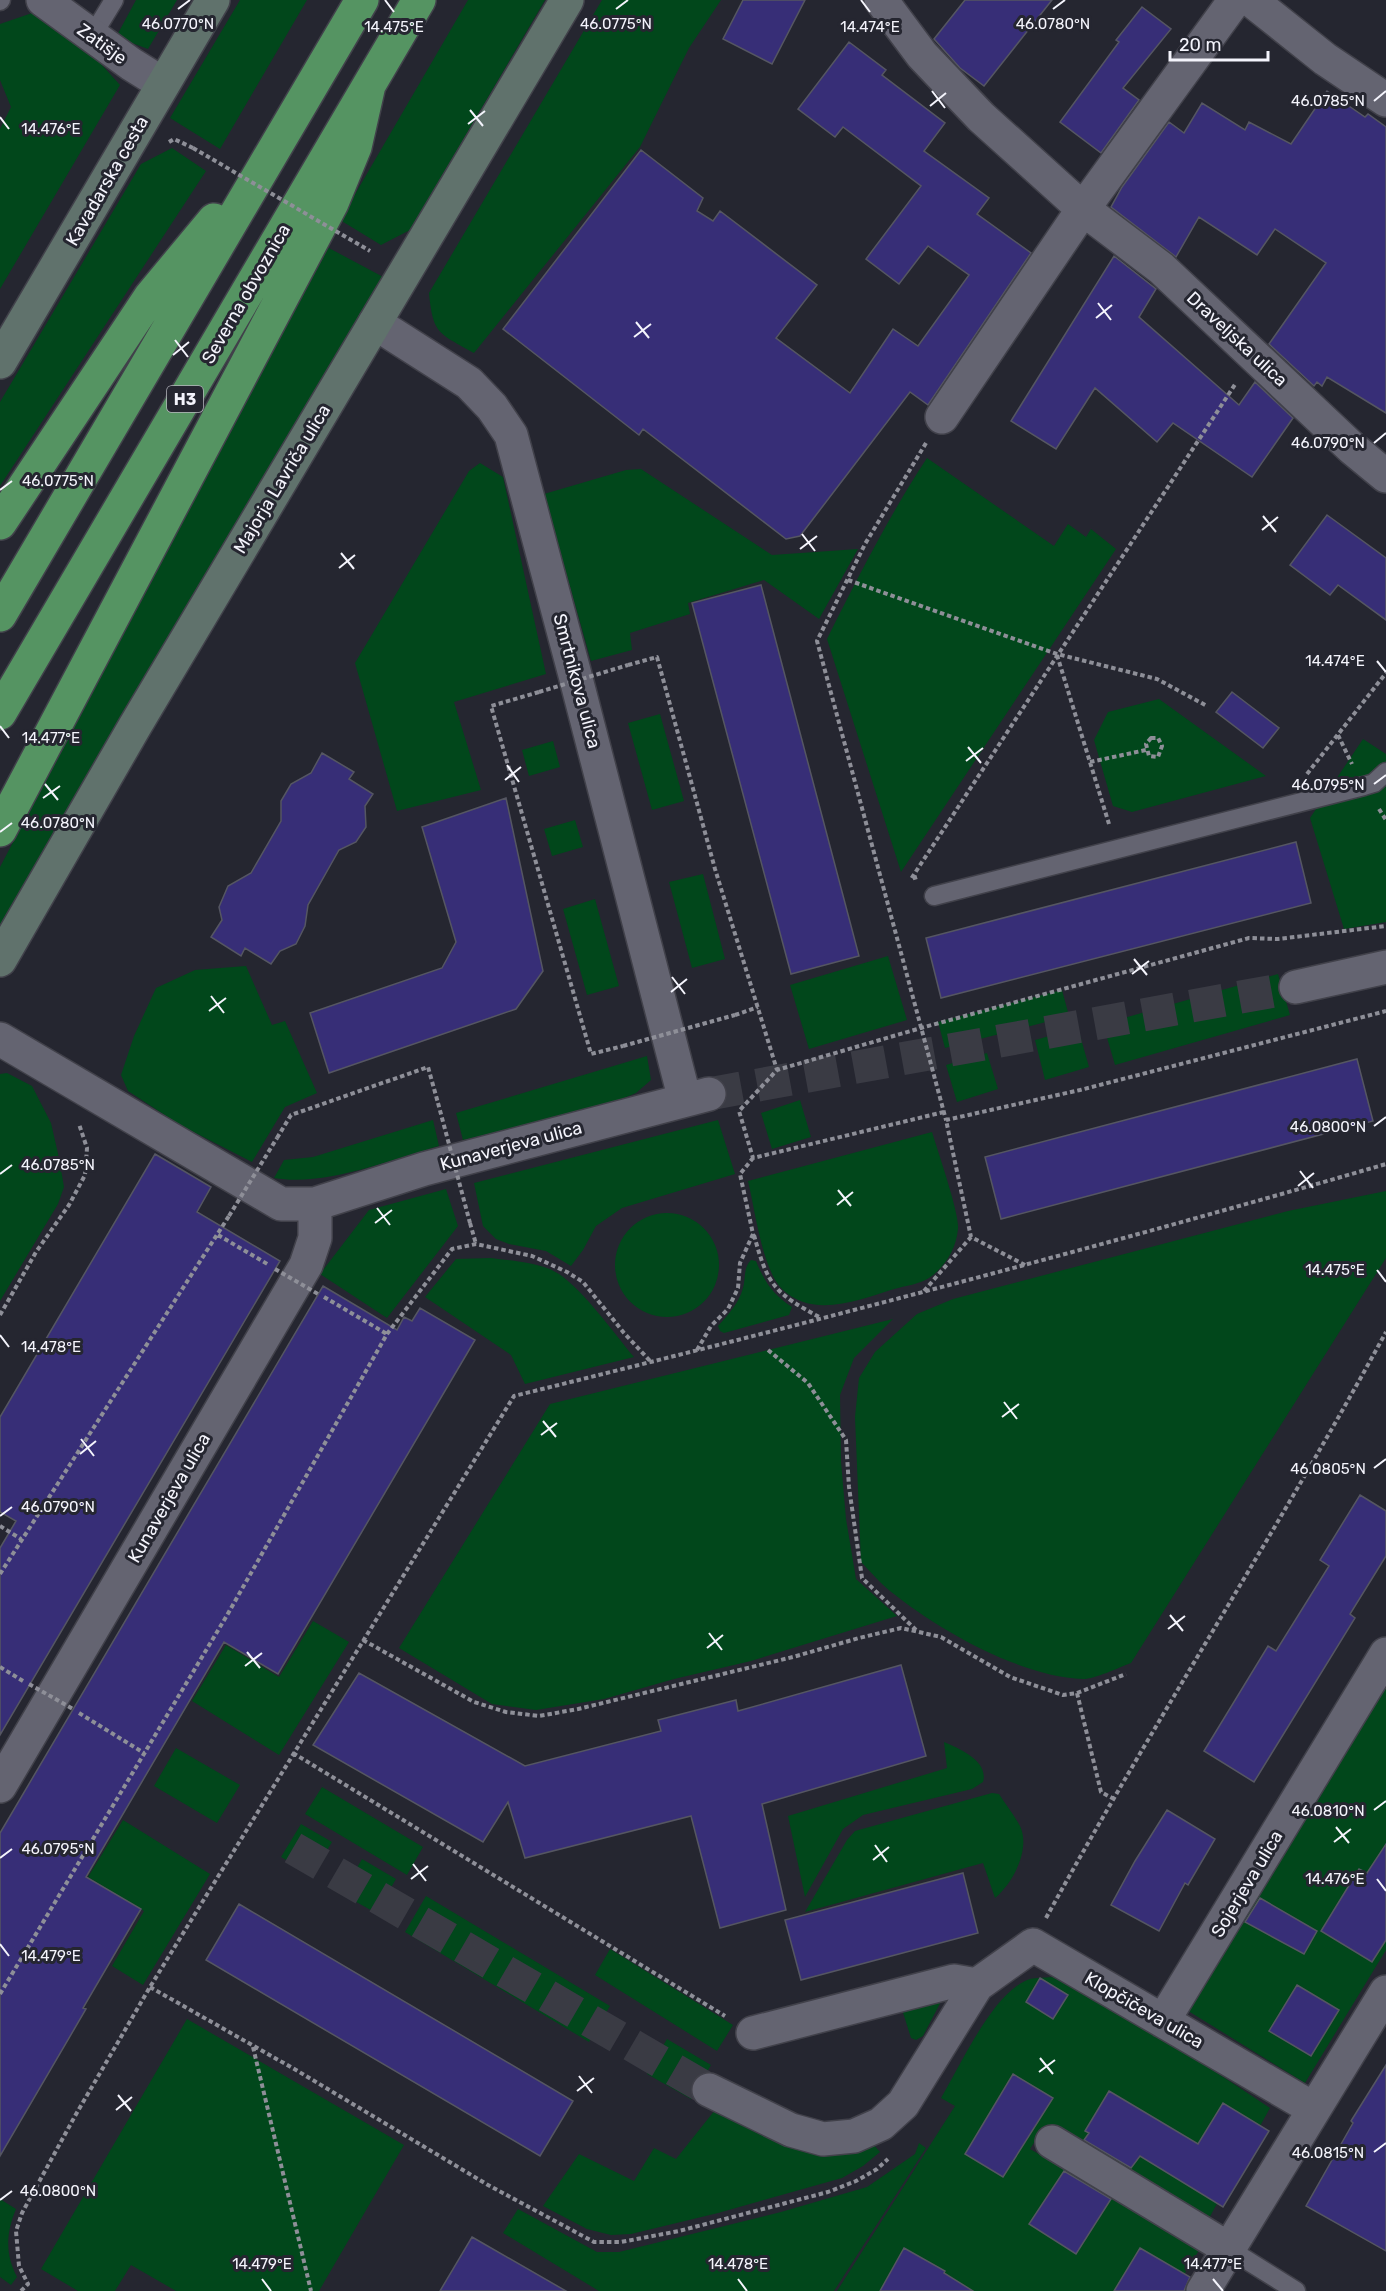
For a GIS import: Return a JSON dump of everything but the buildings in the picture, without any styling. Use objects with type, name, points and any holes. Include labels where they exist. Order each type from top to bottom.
[{"type":"highway","points":[[0,615],[362,0]]},
{"type":"highway","name":"Severna obvoznica","points":[[0,713],[419,0]]},
{"type":"highway","points":[[0,830],[332,202],[355,147],[369,85]]},
{"type":"highway","points":[[0,523],[150,297],[278,142]]},
{"type":"street","name":"Zatišje","points":[[44,0],[163,84]]},
{"type":"street","name":"Kavadarska cesta","points":[[0,362],[213,0]]},
{"type":"street","name":"Majorja Lavriča ulica","points":[[0,960],[135,726],[567,0]]},
{"type":"street","name":"Draveljska ulica","points":[[881,0],[922,55],[981,117],[1083,209],[1161,268],[1352,448],[1386,476]]},
{"type":"street","points":[[942,417],[1083,209],[1235,0]]},
{"type":"street","points":[[1251,0],[1325,59],[1386,100]]},
{"type":"street","name":"Smrtnikova ulica","points":[[375,323],[469,383],[492,407],[511,435],[574,671],[697,1097]]},
{"type":"street","points":[[1296,987],[1386,967]]},
{"type":"street","name":"Kunaverjeva ulica","points":[[0,1039],[282,1204],[315,1204],[424,1169],[697,1097]]},
{"type":"street","name":"Kunaverjeva ulica","points":[[0,1786],[306,1265],[315,1238],[315,1204]]},
{"type":"street","name":"Sojerjeva ulica","points":[[1163,2021],[1386,1654]]},
{"type":"street","points":[[708,2090],[790,2130],[823,2139],[854,2136],[881,2124],[903,2104],[977,1985],[1033,1946]]},
{"type":"street","name":"Klopčičeva ulica","points":[[1033,1946],[1314,2109]]},
{"type":"street","points":[[753,2033],[954,1981],[977,1985]]},
{"type":"street","points":[[1203,2291],[1386,1992]]},
{"type":"street","points":[[1052,2142],[1229,2249]]},
{"type":"lane","points":[[92,36],[114,0]]},
{"type":"lane","points":[[934,896],[1364,786],[1374,783],[1386,772]]},
{"type":"lane","points":[[1229,2249],[1296,2291]]},
{"type":"path","points":[[164,145],[174,139],[193,148],[370,251]]},
{"type":"path","points":[[922,876],[911,879],[1254,354]]},
{"type":"path","points":[[942,417],[865,544],[817,641],[944,1112],[970,1237]]},
{"type":"path","points":[[849,580],[1057,654],[1157,679],[1207,706]]},
{"type":"path","points":[[1057,654],[1109,824],[1120,822]]},
{"type":"path","points":[[758,1007],[591,1054],[491,706],[657,657],[715,869],[758,1007],[777,1070]]},
{"type":"path","points":[[1296,776],[1308,774],[1386,673]]},
{"type":"path","points":[[1151,738],[1158,738],[1162,746],[1158,757],[1149,756],[1146,750],[1146,744],[1151,738]]},
{"type":"path","points":[[1090,762],[1146,750]]},
{"type":"path","points":[[753,1158],[739,1111],[777,1070],[1249,938],[1278,939],[1386,926]]},
{"type":"path","points":[[946,1120],[1080,1090],[1386,1011]]},
{"type":"path","points":[[0,1574],[218,1235],[291,1115],[428,1067],[476,1244]]},
{"type":"path","points":[[822,1319],[778,1292],[768,1276],[753,1234],[740,1174],[753,1158],[944,1112]]},
{"type":"path","points":[[0,1315],[36,1252],[69,1204],[85,1175],[87,1148],[76,1114]]},
{"type":"path","points":[[21,2291],[28,2284],[19,2266],[16,2248],[16,2231],[22,2212],[150,1987],[514,1396],[822,1319],[1166,1228],[1386,1164]]},
{"type":"path","points":[[698,1350],[711,1326],[728,1309],[738,1288],[740,1263],[753,1234]]},
{"type":"path","points":[[218,1235],[261,1261]]},
{"type":"path","points":[[970,1237],[1025,1265]]},
{"type":"path","points":[[924,1292],[970,1237]]},
{"type":"path","points":[[0,1994],[226,1617],[387,1334],[452,1249],[476,1244],[532,1256],[567,1272],[583,1282],[651,1362]]},
{"type":"path","points":[[275,1269],[318,1294]]},
{"type":"path","points":[[331,1302],[387,1334]]},
{"type":"path","points":[[1033,1946],[1114,1799],[1332,1430],[1386,1332]]},
{"type":"path","points":[[768,1350],[808,1383],[846,1440],[849,1487],[862,1578],[916,1630]]},
{"type":"path","points":[[0,1526],[21,1539]]},
{"type":"path","points":[[363,1640],[474,1702],[506,1712],[539,1716],[578,1709],[793,1657],[901,1628],[942,1637],[1010,1677],[1063,1695],[1077,1693],[1126,1674]]},
{"type":"path","points":[[0,1667],[16,1676]]},
{"type":"path","points":[[29,1684],[73,1709]]},
{"type":"path","points":[[1077,1693],[1101,1792],[1114,1799]]},
{"type":"path","points":[[84,1716],[144,1753]]},
{"type":"path","points":[[293,1753],[753,2033]]},
{"type":"path","points":[[150,1987],[488,2185],[594,2242],[621,2242],[679,2231],[828,2192],[856,2181],[877,2169],[897,2151],[881,2124]]},
{"type":"path","points":[[253,2046],[311,2291]]},
{"type":"green space","points":[[136,0],[177,0],[148,49],[116,37]]},
{"type":"green space","points":[[240,0],[307,0],[220,149],[170,118]]},
{"type":"green space","points":[[468,0],[545,0],[410,230],[381,245],[340,220]]},
{"type":"green space","points":[[602,0],[721,0],[689,48],[640,147],[474,353],[440,331],[433,317],[429,293]]},
{"type":"green space","points":[[41,10],[93,55],[120,85],[0,289],[0,129],[11,107],[0,80],[0,24]]},
{"type":"green space","points":[[172,148],[206,171],[0,486],[0,402],[141,164]]},
{"type":"green space","points":[[327,247],[387,279],[0,935],[0,867]]},
{"type":"green space","points":[[927,458],[1054,546],[1068,524],[1086,537],[1091,529],[1116,549],[901,872],[827,639],[887,524]]},
{"type":"green space","points":[[480,463],[503,477],[546,674],[454,702],[481,790],[397,811],[355,663],[469,471]]},
{"type":"green space","points":[[641,469],[772,555],[858,549],[819,619],[764,580],[688,603],[690,614],[630,633],[632,650],[591,661],[544,494],[626,470]]},
{"type":"green space","points":[[1159,699],[1266,776],[1132,812],[1113,806],[1094,740],[1108,712]]},
{"type":"green space","points":[[660,714],[684,801],[652,810],[628,723]]},
{"type":"green space","points":[[1363,739],[1386,754],[1386,922],[1344,929],[1310,818]]},
{"type":"green space","points":[[553,741],[560,767],[529,776],[522,750]]},
{"type":"green space","points":[[575,820],[583,847],[552,856],[544,829]]},
{"type":"green space","points":[[703,874],[725,959],[692,968],[669,882]]},
{"type":"green space","points":[[595,899],[619,986],[587,995],[563,909]]},
{"type":"green space","points":[[888,956],[907,1020],[809,1049],[790,985]]},
{"type":"green space","points":[[246,966],[272,1025],[285,1021],[317,1093],[285,1107],[252,1162],[180,1125],[128,1091],[121,1075],[134,1036],[156,988],[195,970]]},
{"type":"green space","points":[[1278,974],[1290,1015],[1115,1065],[1103,1024]]},
{"type":"green space","points":[[1062,990],[1069,1016],[945,1048],[938,1022]]},
{"type":"green space","points":[[1078,1028],[1089,1067],[1045,1080],[1035,1040]]},
{"type":"green space","points":[[987,1053],[998,1089],[957,1102],[946,1065]]},
{"type":"green space","points":[[647,1056],[651,1080],[636,1093],[607,1105],[463,1140],[456,1113]]},
{"type":"green space","points":[[7,1073],[32,1086],[51,1123],[64,1187],[58,1204],[0,1301],[0,1074]]},
{"type":"green space","points":[[800,1100],[811,1137],[772,1149],[761,1113]]},
{"type":"green space","points":[[433,1120],[439,1146],[335,1176],[293,1180],[274,1178],[284,1160],[313,1157]]},
{"type":"green space","points":[[718,1120],[735,1174],[622,1208],[596,1226],[571,1266],[546,1251],[509,1244],[496,1239],[483,1226],[474,1183]]},
{"type":"green space","points":[[932,1132],[958,1222],[955,1243],[940,1268],[921,1282],[852,1302],[822,1305],[807,1303],[794,1298],[782,1289],[769,1268],[764,1253],[748,1181]]},
{"type":"green space","points":[[446,1189],[458,1226],[387,1318],[320,1274],[369,1210]]},
{"type":"green space","points":[[1386,1191],[1386,1258],[1131,1663],[1088,1679],[1058,1676],[1033,1670],[981,1649],[932,1621],[890,1591],[861,1562],[855,1417],[859,1378],[875,1352],[917,1314],[953,1299],[1288,1211]]},
{"type":"green space","points":[[667,1213],[687,1217],[704,1228],[715,1245],[719,1265],[715,1285],[704,1302],[687,1313],[667,1317],[647,1313],[630,1302],[619,1285],[615,1265],[619,1245],[630,1228],[647,1217]]},
{"type":"green space","points":[[491,1258],[535,1264],[559,1274],[589,1302],[634,1357],[525,1384],[511,1355],[425,1297],[456,1259]]},
{"type":"green space","points":[[751,1260],[756,1261],[762,1275],[774,1292],[792,1307],[789,1315],[724,1333],[718,1326],[739,1299],[747,1266]]},
{"type":"green space","points":[[893,1319],[854,1358],[840,1395],[841,1462],[846,1519],[856,1579],[897,1616],[751,1661],[674,1679],[604,1699],[536,1710],[492,1704],[399,1648],[550,1404]]},
{"type":"green space","points":[[313,1621],[349,1642],[279,1755],[192,1701],[226,1645],[279,1677]]},
{"type":"green space","points":[[1386,1682],[1386,1950],[1305,2083],[1185,2009]]},
{"type":"green space","points":[[944,1742],[965,1752],[978,1762],[984,1775],[983,1782],[972,1789],[863,1815],[843,1829],[805,1897],[788,1816],[947,1768]]},
{"type":"green space","points":[[176,1748],[240,1785],[217,1823],[154,1786]]},
{"type":"green space","points":[[322,1787],[423,1847],[407,1875],[305,1814]]},
{"type":"green space","points":[[992,1793],[999,1794],[1018,1822],[1023,1835],[1022,1855],[1014,1875],[995,1898],[983,1863],[805,1912],[847,1840],[855,1831]]},
{"type":"green space","points":[[123,1820],[210,1874],[143,1985],[112,1966],[144,1911],[88,1877]]},
{"type":"green space","points":[[301,1824],[332,1842],[312,1875],[281,1857]]},
{"type":"green space","points":[[362,1859],[396,1879],[376,1913],[342,1894]]},
{"type":"green space","points":[[426,1896],[610,2006],[589,2042],[405,1932]]},
{"type":"green space","points":[[610,1949],[733,2025],[717,2051],[595,1975]]},
{"type":"green space","points":[[1052,1977],[1136,2022],[1270,2108],[1208,2220],[1044,2127],[1030,2149],[1201,2247],[1174,2291],[837,2291],[955,2106],[941,2098],[988,2017],[1012,1989],[1035,1978]]},
{"type":"green space","points":[[946,1992],[923,2036],[916,2040],[911,2038],[900,2003]]},
{"type":"green space","points":[[187,2019],[404,2145],[319,2291],[176,2291],[131,2265],[115,2291],[78,2291],[41,2269]]},
{"type":"green space","points":[[667,2039],[711,2065],[691,2099],[647,2074]]},
{"type":"green space","points":[[715,2110],[873,2144],[880,2152],[863,2166],[842,2178],[718,2213],[631,2234],[611,2235],[587,2229],[543,2206],[579,2154],[634,2181],[654,2148],[676,2159]]},
{"type":"green space","points":[[919,2143],[926,2148],[834,2291],[599,2291],[503,2233],[518,2209],[597,2252],[619,2252],[781,2212],[867,2187],[915,2154]]},
{"type":"green space","points":[[0,2199],[16,2209],[8,2243],[10,2260],[17,2277],[11,2285],[0,2277]]},
{"type":"tunnel","points":[[709,1094],[1296,987]]},
{"type":"tunnel","points":[[293,1848],[709,2090]]}]
